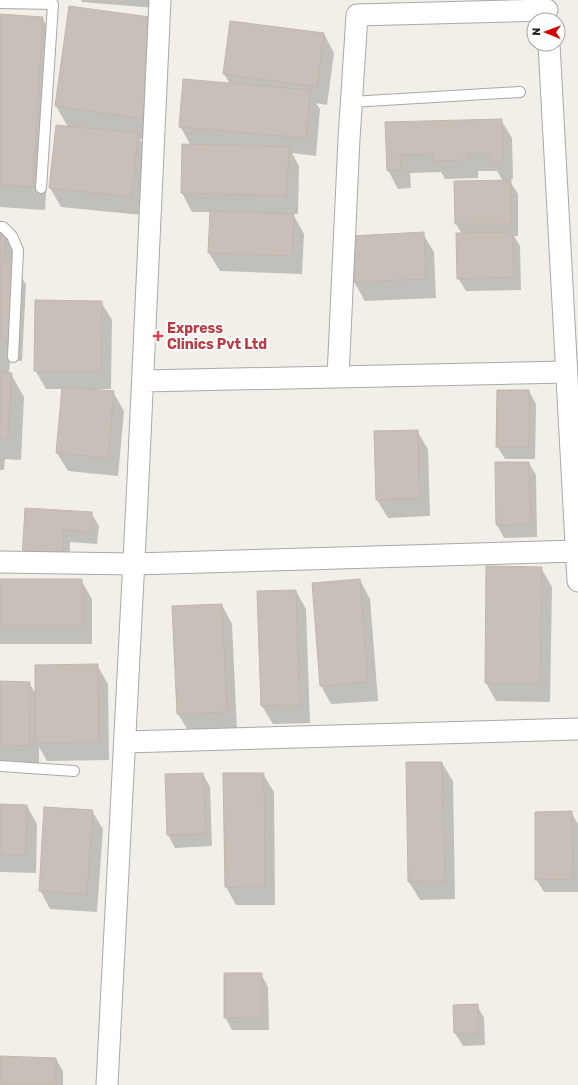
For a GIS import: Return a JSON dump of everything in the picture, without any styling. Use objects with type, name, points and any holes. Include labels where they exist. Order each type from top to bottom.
[{"type":"street","points":[[107,1085],[144,381],[160,0]]},
{"type":"street","points":[[338,377],[356,15],[547,10]]},
{"type":"street","points":[[549,52],[578,581]]},
{"type":"street","points":[[144,381],[566,372]]},
{"type":"street","points":[[0,562],[134,564],[576,551]]},
{"type":"street","points":[[126,742],[578,729]]},
{"type":"lane","points":[[0,2],[53,4],[41,188]]},
{"type":"lane","points":[[351,102],[520,92]]},
{"type":"lane","points":[[0,227],[3,227],[12,236],[18,250],[13,357]]},
{"type":"lane","points":[[0,766],[74,771]]},
{"type":"building","points":[[69,6],[157,18],[143,119],[55,106]]},
{"type":"building","points":[[0,14],[43,17],[33,187],[0,185]]},
{"type":"building","points":[[230,21],[324,33],[317,87],[223,74]]},
{"type":"building","points":[[183,79],[310,90],[306,138],[179,127]]},
{"type":"building","points":[[502,119],[503,161],[491,162],[490,153],[468,153],[468,160],[433,161],[433,154],[400,155],[401,170],[387,171],[385,122]]},
{"type":"building","points":[[56,125],[138,133],[132,197],[49,188]]},
{"type":"building","points":[[182,144],[289,147],[287,196],[181,193]]},
{"type":"building","points":[[511,180],[511,224],[455,224],[454,181]]},
{"type":"building","points":[[210,211],[294,214],[292,256],[208,253]]},
{"type":"building","points":[[0,232],[5,233],[4,261],[14,261],[10,338],[0,338]]},
{"type":"building","points":[[424,232],[426,279],[353,282],[351,236]]},
{"type":"building","points":[[513,232],[514,277],[457,279],[456,233]]},
{"type":"building","points":[[35,300],[102,301],[101,371],[34,371]]},
{"type":"building","points":[[0,372],[12,373],[8,437],[0,437]]},
{"type":"building","points":[[62,387],[114,391],[108,458],[56,453]]},
{"type":"building","points":[[497,390],[529,390],[529,447],[496,447]]},
{"type":"building","points":[[418,430],[420,498],[376,500],[374,431]]},
{"type":"building","points":[[495,462],[529,462],[531,524],[496,525]]},
{"type":"building","points":[[25,508],[92,512],[91,532],[64,530],[62,561],[22,559]]},
{"type":"building","points":[[486,566],[542,567],[540,683],[485,683]]},
{"type":"building","points":[[0,579],[82,579],[82,626],[0,626]]},
{"type":"building","points":[[360,579],[368,682],[320,686],[312,583]]},
{"type":"building","points":[[296,590],[300,705],[261,706],[257,591]]},
{"type":"building","points":[[222,604],[227,712],[177,714],[172,606]]},
{"type":"building","points":[[98,664],[99,742],[35,743],[35,665]]},
{"type":"building","points":[[0,681],[30,682],[29,746],[0,745]]},
{"type":"building","points":[[406,762],[442,762],[445,881],[408,882]]},
{"type":"building","points":[[203,773],[206,834],[167,835],[165,774]]},
{"type":"building","points":[[223,773],[264,773],[265,886],[225,887]]},
{"type":"building","points":[[0,804],[27,805],[26,855],[0,854]]},
{"type":"building","points":[[44,807],[93,810],[87,894],[39,891]]},
{"type":"building","points":[[572,811],[573,879],[535,880],[535,812]]},
{"type":"building","points":[[224,973],[262,973],[262,1017],[224,1018]]},
{"type":"building","points":[[478,1004],[478,1033],[454,1033],[453,1005]]},
{"type":"building","points":[[0,1056],[56,1058],[56,1085],[0,1085]]},
{"type":"place","name":"Express Clinics Pvt Ltd","points":[[158,336]]}]
